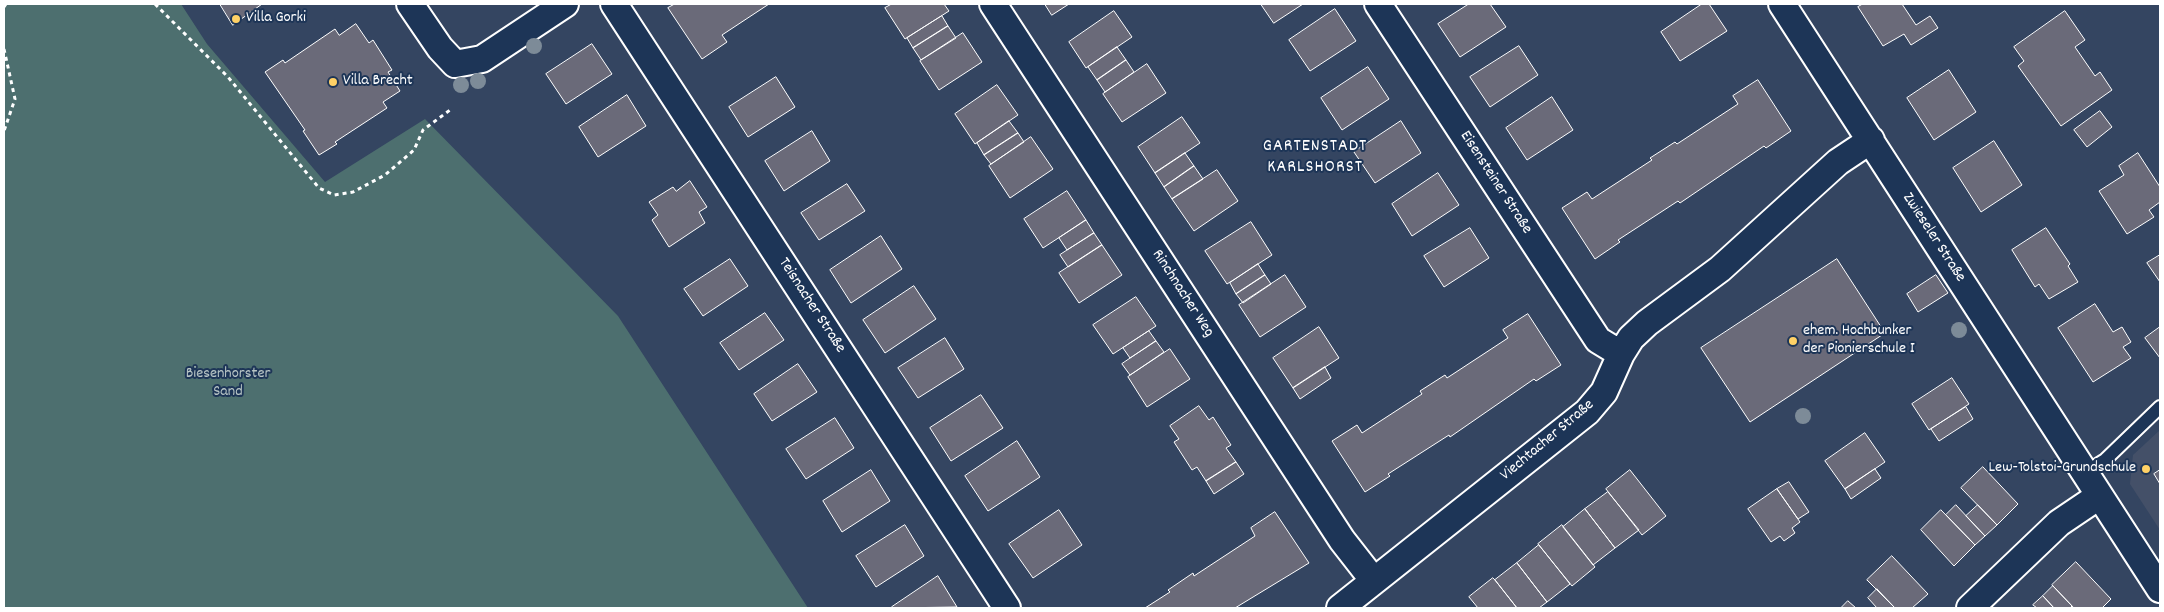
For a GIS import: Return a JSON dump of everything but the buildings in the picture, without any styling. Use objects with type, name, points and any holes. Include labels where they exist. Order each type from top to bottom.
[{"type":"street","points":[[410,4],[440,48],[455,64],[482,58],[565,4]]},
{"type":"street","name":"Teisnacher Straße","points":[[614,4],[1008,608]]},
{"type":"street","name":"Rinchnacher Weg","points":[[993,4],[1342,540],[1374,581]]},
{"type":"street","name":"Eisensteiner Straße","points":[[1378,4],[1598,340],[1621,354]]},
{"type":"street","name":"Zwieseler Straße","points":[[1782,4],[2160,588]]},
{"type":"street","name":"Viechtacher Straße","points":[[1340,608],[1587,412],[1604,392],[1621,354],[1631,338],[1647,323],[1720,270],[1838,162],[1871,140]]},
{"type":"street","points":[[1970,608],[2059,523],[2099,496]]},
{"type":"lane","points":[[2084,473],[2105,460],[2160,407]]},
{"type":"path","points":[[155,4],[228,77],[319,188],[334,195],[353,192],[385,175],[414,150],[423,130],[450,110]]},
{"type":"path","points":[[4,49],[15,99],[4,131]]},
{"type":"shaded area","name":"Lew-Tolstoi-Grundschule","points":[[2160,430],[2160,530],[2130,484],[2133,455]]},
{"type":"green space","name":"Biesenhorster Sand","points":[[4,4],[181,4],[207,44],[325,182],[425,119],[618,316],[808,608],[4,608]]},
{"type":"place","name":"Villa Gorki","points":[[236,19]]},
{"type":"place","name":"Villa Brecht","points":[[333,82]]},
{"type":"place","name":"ehem. Hochbunker der Pionierschule I","points":[[1793,341]]},
{"type":"place","name":"Lew-Tolstoi-Grundschule","points":[[2146,469]]},
{"type":"district","name":"GARTENSTADT KARLSHORST","points":[[1315,158]]}]
